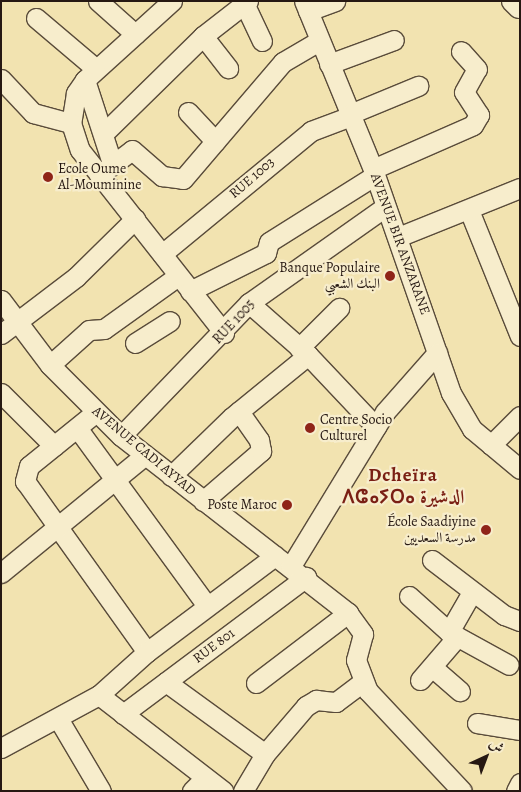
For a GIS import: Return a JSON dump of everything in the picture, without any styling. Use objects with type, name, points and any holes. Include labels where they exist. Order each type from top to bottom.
[{"type":"street","points":[[98,1],[135,34]]},
{"type":"street","points":[[172,1],[90,74],[76,94],[71,123],[75,143],[106,169],[135,219],[190,292],[224,333]]},
{"type":"street","points":[[306,6],[335,1]]},
{"type":"street","points":[[104,133],[203,36],[246,2],[262,41]]},
{"type":"street","name":"AVENUE BIR ANZARANE","points":[[306,6],[398,237],[460,412],[491,445],[520,469]]},
{"type":"street","points":[[36,18],[90,74],[104,133],[106,169]]},
{"type":"street","points":[[203,36],[228,68]]},
{"type":"street","points":[[329,64],[394,40]]},
{"type":"street","points":[[106,169],[132,150],[162,176],[178,181],[191,172],[283,62],[319,41]]},
{"type":"street","points":[[190,292],[266,253],[269,242],[373,173],[473,125],[478,114],[464,92],[477,69],[461,51]]},
{"type":"street","points":[[1,79],[33,113],[71,123]]},
{"type":"street","name":"RUE 1003","points":[[162,254],[294,144],[314,130],[418,86]]},
{"type":"street","points":[[188,112],[215,141]]},
{"type":"street","points":[[398,237],[470,210],[520,188]]},
{"type":"street","name":"RUE 1005","points":[[122,436],[224,333],[249,303],[385,207]]},
{"type":"street","points":[[470,210],[520,336]]},
{"type":"street","points":[[1,334],[76,277],[135,219]]},
{"type":"street","points":[[50,365],[86,332],[104,329],[178,276]]},
{"type":"street","name":"AVENUE CADI AYYAD","points":[[1,300],[19,321],[50,365],[122,436],[348,613],[363,634],[356,660],[361,678]]},
{"type":"street","points":[[249,303],[304,352],[376,427]]},
{"type":"street","points":[[171,476],[304,352],[339,308]]},
{"type":"street","points":[[131,309],[142,338],[170,321]]},
{"type":"street","points":[[298,572],[376,427],[438,353]]},
{"type":"street","points":[[1,393],[54,446]]},
{"type":"street","points":[[203,501],[261,451],[259,440],[239,411]]},
{"type":"street","points":[[96,412],[78,429],[29,466],[25,481],[147,652]]},
{"type":"street","points":[[491,445],[520,416]]},
{"type":"street","points":[[78,429],[114,481],[207,606]]},
{"type":"street","points":[[1,573],[56,524],[114,481],[145,455]]},
{"type":"street","points":[[1,748],[59,720],[99,696],[147,652],[275,556]]},
{"type":"street","points":[[432,560],[472,592],[520,621]]},
{"type":"street","name":"RUE 801","points":[[123,714],[166,682],[298,572]]},
{"type":"street","points":[[460,691],[426,674],[453,634],[472,592]]},
{"type":"street","points":[[409,596],[453,634],[509,665]]},
{"type":"street","points":[[256,683],[348,613]]},
{"type":"street","points":[[243,791],[265,754],[311,702],[336,702],[361,678],[393,721],[462,791]]},
{"type":"street","points":[[166,682],[265,754]]},
{"type":"street","points":[[99,696],[123,714],[199,784],[223,791]]},
{"type":"street","points":[[59,720],[101,791]]},
{"type":"street","points":[[477,723],[520,730]]},
{"type":"street","points":[[516,791],[520,783]]},
{"type":"place","name":"Ecole Oume Al-Mouminine","points":[[48,177]]},
{"type":"place","name":"Banque Populaire البنك الشعبي","points":[[390,276]]},
{"type":"place","name":"Centre Socio Culturel","points":[[310,428]]},
{"type":"place","name":"Poste Maroc","points":[[287,505]]},
{"type":"place","name":"École Saadiyine مدرسة السعديين","points":[[486,530]]},
{"type":"district","name":"Dcheïra ⴷⵛⴰⵢⵔⴰ الدشيرة","points":[[403,487]]}]
